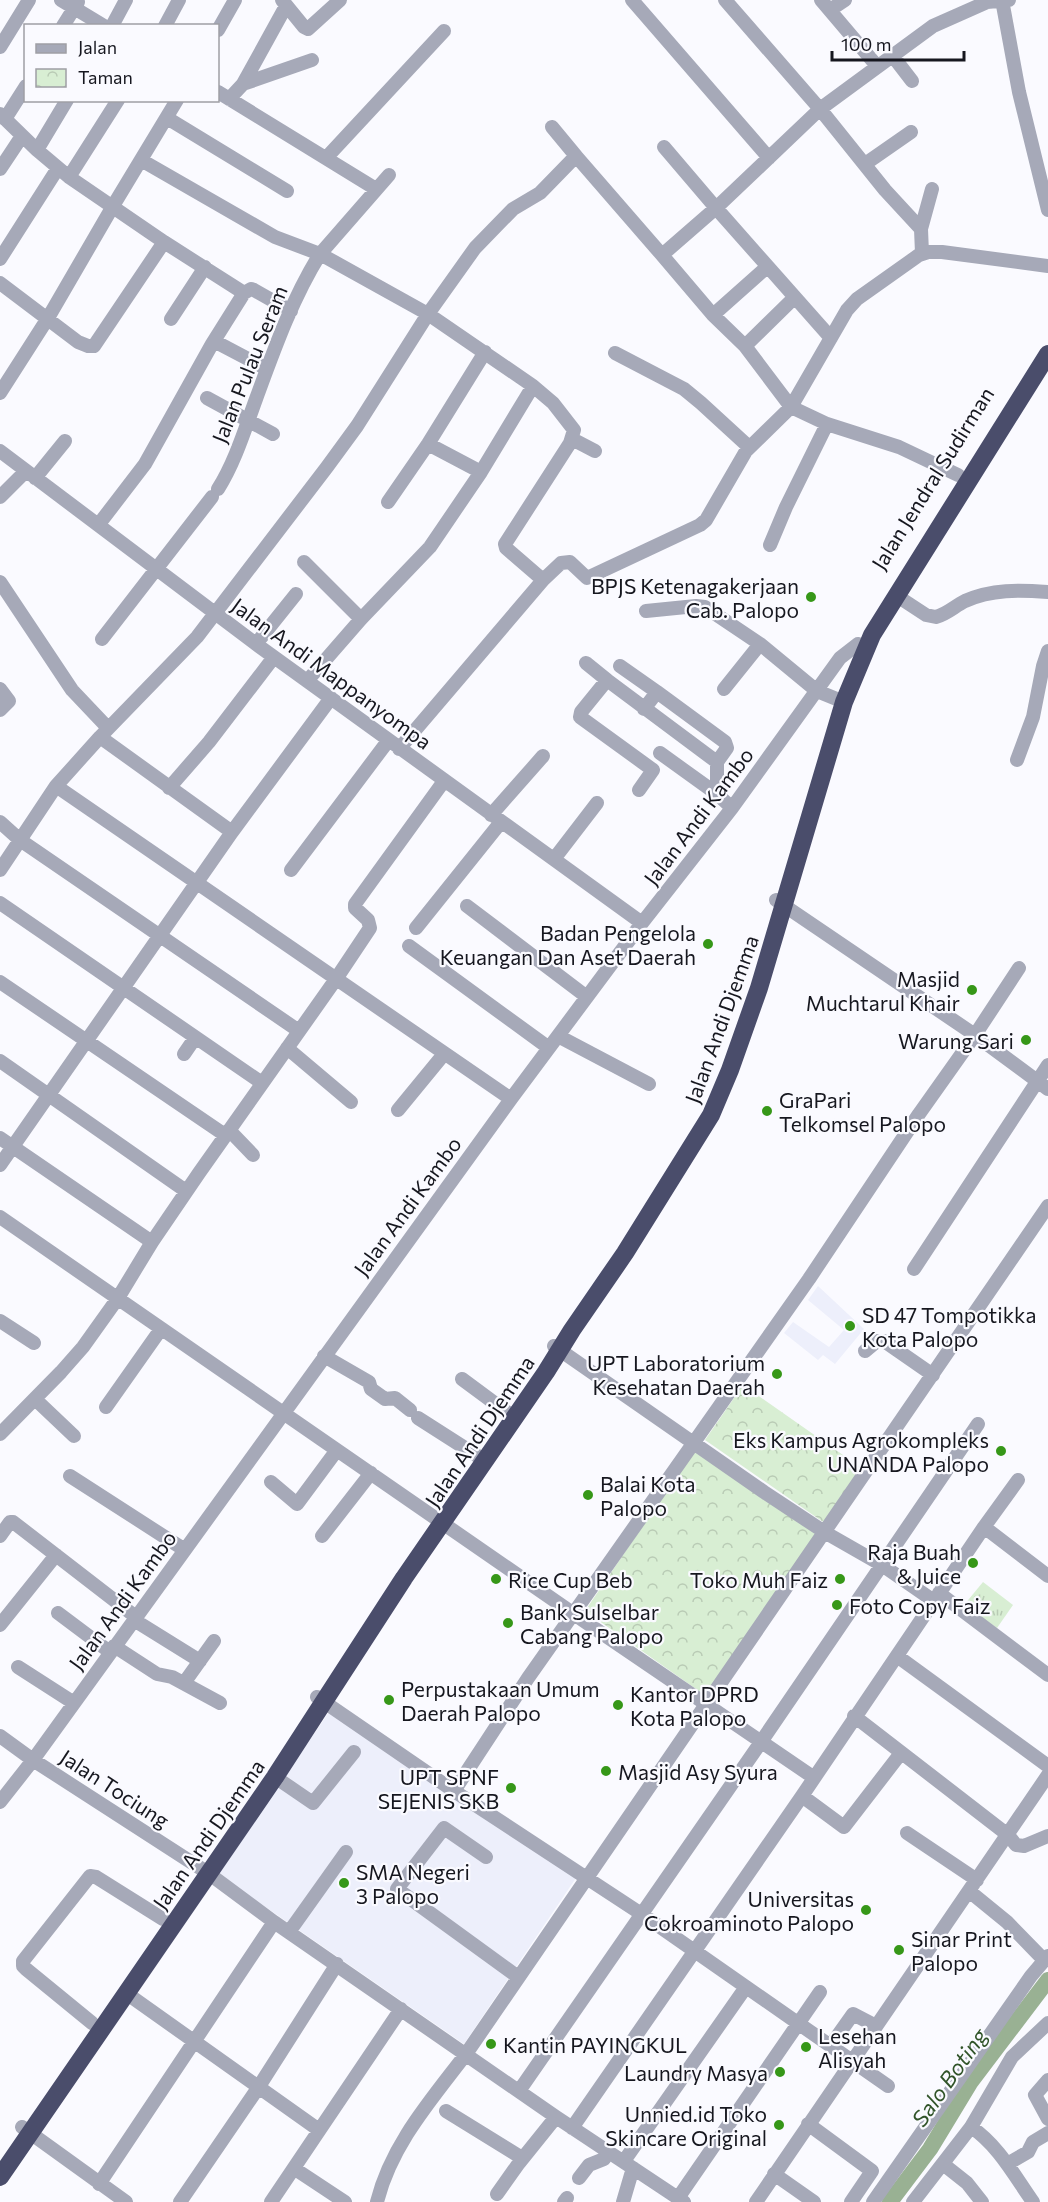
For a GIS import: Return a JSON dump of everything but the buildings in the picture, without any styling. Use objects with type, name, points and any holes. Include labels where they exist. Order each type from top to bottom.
[{"type":"highway","name":"Jalan Jendral Sudirman","points":[[862,645],[878,607],[958,475],[1048,338]]},
{"type":"highway","name":"Jalan Jendral Sudirman","points":[[862,645],[897,596],[1048,354]]},
{"type":"highway","name":"Jalan Andi Djemma","points":[[0,2177],[92,2023],[163,1919],[205,1871],[275,1777],[369,1611],[439,1521],[557,1347],[681,1152],[703,1113],[723,1067],[751,988],[780,902],[840,701],[862,645]]},
{"type":"highway","name":"Jalan Andi Djemma","points":[[439,1521],[508,1413],[557,1347]]},
{"type":"highway","name":"Jalan Andi Djemma","points":[[0,2158],[26,2130],[126,1993],[321,1699]]},
{"type":"street","points":[[0,47],[29,0]]},
{"type":"street","points":[[62,0],[76,4],[101,24]]},
{"type":"street","points":[[113,24],[126,0]]},
{"type":"street","points":[[166,24],[180,0]]},
{"type":"street","points":[[219,28],[235,0]]},
{"type":"street","points":[[243,84],[284,3],[308,29],[340,0]]},
{"type":"street","points":[[632,0],[769,158]]},
{"type":"street","points":[[725,0],[820,109],[885,190],[921,229]]},
{"type":"street","points":[[845,0],[825,5],[877,66]]},
{"type":"street","points":[[1002,0],[1029,137],[1048,210]]},
{"type":"street","points":[[662,255],[716,208],[820,109],[877,66],[939,23],[987,2],[1008,0]]},
{"type":"street","points":[[64,24],[76,4]]},
{"type":"street","points":[[326,158],[444,31]]},
{"type":"street","points":[[892,55],[912,81]]},
{"type":"street","points":[[312,60],[243,84],[223,95],[376,189]]},
{"type":"street","points":[[24,89],[2,117],[37,150],[64,173],[164,242],[244,293]]},
{"type":"street","points":[[37,150],[66,102]]},
{"type":"street","points":[[0,259],[117,102]]},
{"type":"street","points":[[0,393],[48,318],[112,206],[176,102]]},
{"type":"street","points":[[167,118],[287,191]]},
{"type":"street","points":[[552,127],[713,315],[745,346],[791,407],[827,423],[899,447],[958,475]]},
{"type":"street","points":[[865,164],[911,132]]},
{"type":"street","points":[[0,169],[22,136]]},
{"type":"street","points":[[664,147],[831,338]]},
{"type":"street","points":[[0,870],[56,786],[197,637],[216,613],[357,426],[428,314],[475,248],[518,204],[540,194],[576,156]]},
{"type":"street","points":[[141,160],[275,237],[320,254],[428,314],[533,386],[553,403],[572,426],[574,432],[572,439],[505,543],[506,548],[543,580]]},
{"type":"street","name":"Jalan Pulau Seram","points":[[102,639],[215,493],[228,471],[267,369],[309,272],[320,254],[389,175]]},
{"type":"street","points":[[922,253],[921,229],[932,189]]},
{"type":"street","points":[[0,283],[78,342],[94,346],[164,242]]},
{"type":"street","points":[[291,870],[394,745],[557,566],[567,561],[570,562],[587,578],[700,525],[706,520],[718,496],[749,447],[791,407],[847,310],[857,299],[922,253],[942,252],[1048,266]]},
{"type":"street","points":[[171,319],[205,267]]},
{"type":"street","points":[[713,315],[767,267]]},
{"type":"street","points":[[99,524],[145,464],[214,341],[244,293],[254,290],[291,311]]},
{"type":"street","points":[[745,346],[794,298]]},
{"type":"street","points":[[214,341],[267,369]]},
{"type":"street","points":[[388,502],[428,444],[485,352]]},
{"type":"street","points":[[615,354],[684,389],[749,447]]},
{"type":"street","points":[[308,681],[361,619],[430,547],[481,472],[533,386]]},
{"type":"street","points":[[207,398],[273,434]]},
{"type":"street","points":[[770,545],[827,423]]},
{"type":"street","points":[[572,439],[595,451]]},
{"type":"street","points":[[0,497],[30,474],[65,441]]},
{"type":"street","points":[[428,444],[481,472]]},
{"type":"street","name":"Jalan Andi Mappanyompa","points":[[0,451],[256,644],[642,923]]},
{"type":"street","points":[[304,562],[361,619]]},
{"type":"street","points":[[0,582],[72,690],[104,733],[169,788],[232,832]]},
{"type":"street","points":[[897,596],[926,615],[936,617],[967,600],[993,591],[1048,592]]},
{"type":"street","points":[[256,644],[296,594]]},
{"type":"street","points":[[646,611],[705,607],[760,644],[818,691],[840,701]]},
{"type":"street","points":[[724,688],[760,644]]},
{"type":"street","name":"Jalan Andi Kambo","points":[[0,1802],[33,1760],[511,1099],[642,923],[732,808],[840,658],[862,645]]},
{"type":"street","points":[[1017,760],[1033,717],[1046,668],[1048,651]]},
{"type":"street","points":[[169,788],[274,657]]},
{"type":"street","points":[[586,663],[717,762]]},
{"type":"street","points":[[620,666],[727,743],[727,748],[717,762],[717,794]]},
{"type":"street","points":[[607,680],[581,712],[580,717],[653,770],[639,790]]},
{"type":"street","points":[[0,688],[9,701],[0,710]]},
{"type":"street","points":[[644,709],[657,692]]},
{"type":"street","points":[[0,1165],[232,832],[331,698]]},
{"type":"street","points":[[660,753],[717,794],[732,808]]},
{"type":"street","points":[[417,928],[543,756]]},
{"type":"street","points":[[0,1434],[77,1354],[118,1298],[186,1191],[336,980],[370,928],[368,920],[355,908],[355,904],[444,782]]},
{"type":"street","points":[[56,786],[511,1099]]},
{"type":"street","points":[[554,859],[597,803]]},
{"type":"street","points":[[0,822],[20,840],[299,1031]]},
{"type":"street","points":[[780,902],[975,1035],[1042,1085]]},
{"type":"street","points":[[0,903],[262,1083]]},
{"type":"street","points":[[467,906],[587,998]]},
{"type":"street","points":[[409,946],[549,1048]]},
{"type":"street","points":[[454,1791],[528,1678],[809,1279],[1019,968]]},
{"type":"street","points":[[0,982],[86,1043],[227,1133],[253,1155]]},
{"type":"street","points":[[558,1036],[649,1084]]},
{"type":"street","points":[[184,1054],[195,1038]]},
{"type":"street","points":[[287,1048],[351,1102]]},
{"type":"street","points":[[398,1110],[444,1054]]},
{"type":"street","points":[[0,1061],[186,1191]]},
{"type":"street","points":[[914,1269],[1042,1085],[1048,1065]]},
{"type":"street","points":[[0,1138],[152,1242]]},
{"type":"street","points":[[377,2202],[387,2169],[412,2127],[466,2054],[826,1533],[1048,1206]]},
{"type":"street","points":[[0,1217],[813,1777]]},
{"type":"street","points":[[1,1323],[34,1343]]},
{"type":"street","points":[[106,1407],[161,1329]]},
{"type":"street","points":[[865,1352],[877,1341],[884,1341],[933,1375]]},
{"type":"street","points":[[557,1347],[826,1533],[936,1597],[1048,1675]]},
{"type":"street","points":[[324,1356],[369,1382],[372,1389],[380,1396],[387,1399],[395,1398],[414,1414],[479,1457]]},
{"type":"street","points":[[462,1379],[508,1413]]},
{"type":"street","points":[[35,1399],[74,1436]]},
{"type":"street","points":[[519,2091],[643,1915],[978,1424]]},
{"type":"street","points":[[270,1482],[297,1504],[338,1450]]},
{"type":"street","points":[[322,1536],[371,1473]]},
{"type":"street","points":[[70,1476],[185,1550]]},
{"type":"street","points":[[572,2128],[1018,1480]]},
{"type":"street","points":[[0,1536],[12,1522],[135,1619],[200,1661]]},
{"type":"street","points":[[984,1527],[1048,1576]]},
{"type":"street","points":[[0,1625],[56,1555]]},
{"type":"street","points":[[58,1613],[112,1649],[157,1674],[169,1676],[220,1703]]},
{"type":"street","points":[[184,1683],[213,1641]]},
{"type":"street","points":[[897,1656],[1048,1766]]},
{"type":"street","points":[[18,1667],[74,1702]]},
{"type":"street","points":[[321,1699],[454,1791],[643,1915],[888,2086]]},
{"type":"street","points":[[854,1716],[1008,1835],[1019,1846],[1048,1836]]},
{"type":"street","name":"Jalan Tociung","points":[[0,1736],[33,1760],[205,1871],[274,1922],[556,2117],[681,2200]]},
{"type":"street","points":[[275,1777],[313,1803],[354,1752]]},
{"type":"street","points":[[802,1796],[845,1827],[901,1753]]},
{"type":"street","points":[[756,2202],[1048,1775]]},
{"type":"street","points":[[486,1857],[444,1828],[397,1889],[518,1977]]},
{"type":"street","points":[[873,2202],[1025,1984],[1046,1958],[1007,1923],[973,1886],[907,1833]]},
{"type":"street","points":[[289,1932],[346,1852]]},
{"type":"street","points":[[92,2023],[22,1966],[23,1961],[90,1876],[163,1919]]},
{"type":"street","points":[[99,2184],[193,2040],[274,1922]]},
{"type":"street","points":[[180,2202],[258,2088],[337,1964]]},
{"type":"street","points":[[623,2202],[629,2165],[747,1987]]},
{"type":"street","points":[[681,2200],[820,1992]]},
{"type":"street","points":[[126,1993],[319,2130]]},
{"type":"street","points":[[271,2202],[401,2009]]},
{"type":"street","points":[[831,2045],[853,2014],[876,2026]]},
{"type":"street","points":[[913,2202],[971,2127],[1012,2057],[1048,2023]]},
{"type":"street","points":[[1048,2080],[1035,2094],[1048,2119]]},
{"type":"street","points":[[446,2111],[522,2158]]},
{"type":"street","points":[[497,2194],[522,2158],[556,2117]]},
{"type":"street","points":[[808,2124],[887,2181]]},
{"type":"street","points":[[971,2127],[991,2143],[1033,2202]]},
{"type":"street","points":[[26,2130],[126,2202]]},
{"type":"street","points":[[1007,2164],[1028,2152],[1033,2142],[1048,2133]]},
{"type":"street","points":[[579,2178],[589,2165],[604,2159],[609,2152]]},
{"type":"street","points":[[943,2164],[967,2183],[982,2202]]},
{"type":"street","points":[[295,2169],[345,2202]]},
{"type":"street","points":[[851,2202],[872,2171]]},
{"type":"street","points":[[774,2174],[814,2202]]},
{"type":"shaded area","name":"SD 47 Tompotikka Kota Palopo","points":[[818,1286],[864,1329],[835,1364],[823,1355],[818,1360],[784,1333],[793,1322],[829,1347],[844,1330],[808,1300]]},
{"type":"shaded area","points":[[329,1712],[578,1875],[464,2044],[218,1874]]},
{"type":"green space","points":[[743,1385],[863,1469],[826,1524],[705,1440]]},
{"type":"green space","points":[[695,1449],[817,1534],[706,1696],[585,1611]]},
{"type":"green space","points":[[983,1582],[1013,1605],[997,1628],[964,1605]]},
{"type":"waterway","name":"Salo Boting","points":[[890,2202],[930,2149],[970,2083],[1048,1980]]},
{"type":"place","name":"BPJS Ketenagakerjaan Cab. Palopo","points":[[811,597]]},
{"type":"place","name":"Badan Pengelola Keuangan Dan Aset Daerah","points":[[708,944]]},
{"type":"place","name":"Masjid Muchtarul Khair","points":[[972,990]]},
{"type":"place","name":"Warung Sari","points":[[1026,1040]]},
{"type":"place","name":"GraPari Telkomsel Palopo","points":[[767,1111]]},
{"type":"place","name":"SD 47 Tompotikka Kota Palopo","points":[[850,1326]]},
{"type":"place","name":"UPT Laboratorium Kesehatan Daerah","points":[[777,1374]]},
{"type":"place","name":"Eks Kampus Agrokompleks UNANDA Palopo","points":[[1001,1451]]},
{"type":"place","name":"Balai Kota Palopo","points":[[588,1495]]},
{"type":"place","name":"Raja Buah & Juice","points":[[973,1563]]},
{"type":"place","name":"Rice Cup Beb","points":[[496,1579]]},
{"type":"place","name":"Toko Muh Faiz","points":[[840,1579]]},
{"type":"place","name":"Foto Copy Faiz","points":[[837,1605]]},
{"type":"place","name":"Bank Sulselbar Cabang Palopo","points":[[508,1623]]},
{"type":"place","name":"Perpustakaan Umum Daerah Palopo","points":[[389,1700]]},
{"type":"place","name":"Kantor DPRD Kota Palopo","points":[[618,1705]]},
{"type":"place","name":"Masjid Asy Syura","points":[[606,1771]]},
{"type":"place","name":"UPT SPNF SEJENIS SKB","points":[[511,1788]]},
{"type":"place","name":"SMA Negeri 3 Palopo","points":[[344,1883]]},
{"type":"place","name":"Universitas Cokroaminoto Palopo","points":[[866,1910]]},
{"type":"place","name":"Sinar Print Palopo","points":[[899,1950]]},
{"type":"place","name":"Kantin PAYINGKUL","points":[[491,2044]]},
{"type":"place","name":"Lesehan Alisyah","points":[[806,2047]]},
{"type":"place","name":"Laundry Masya","points":[[780,2072]]},
{"type":"place","name":"Unnied.id Toko Skincare Original","points":[[779,2125]]}]
